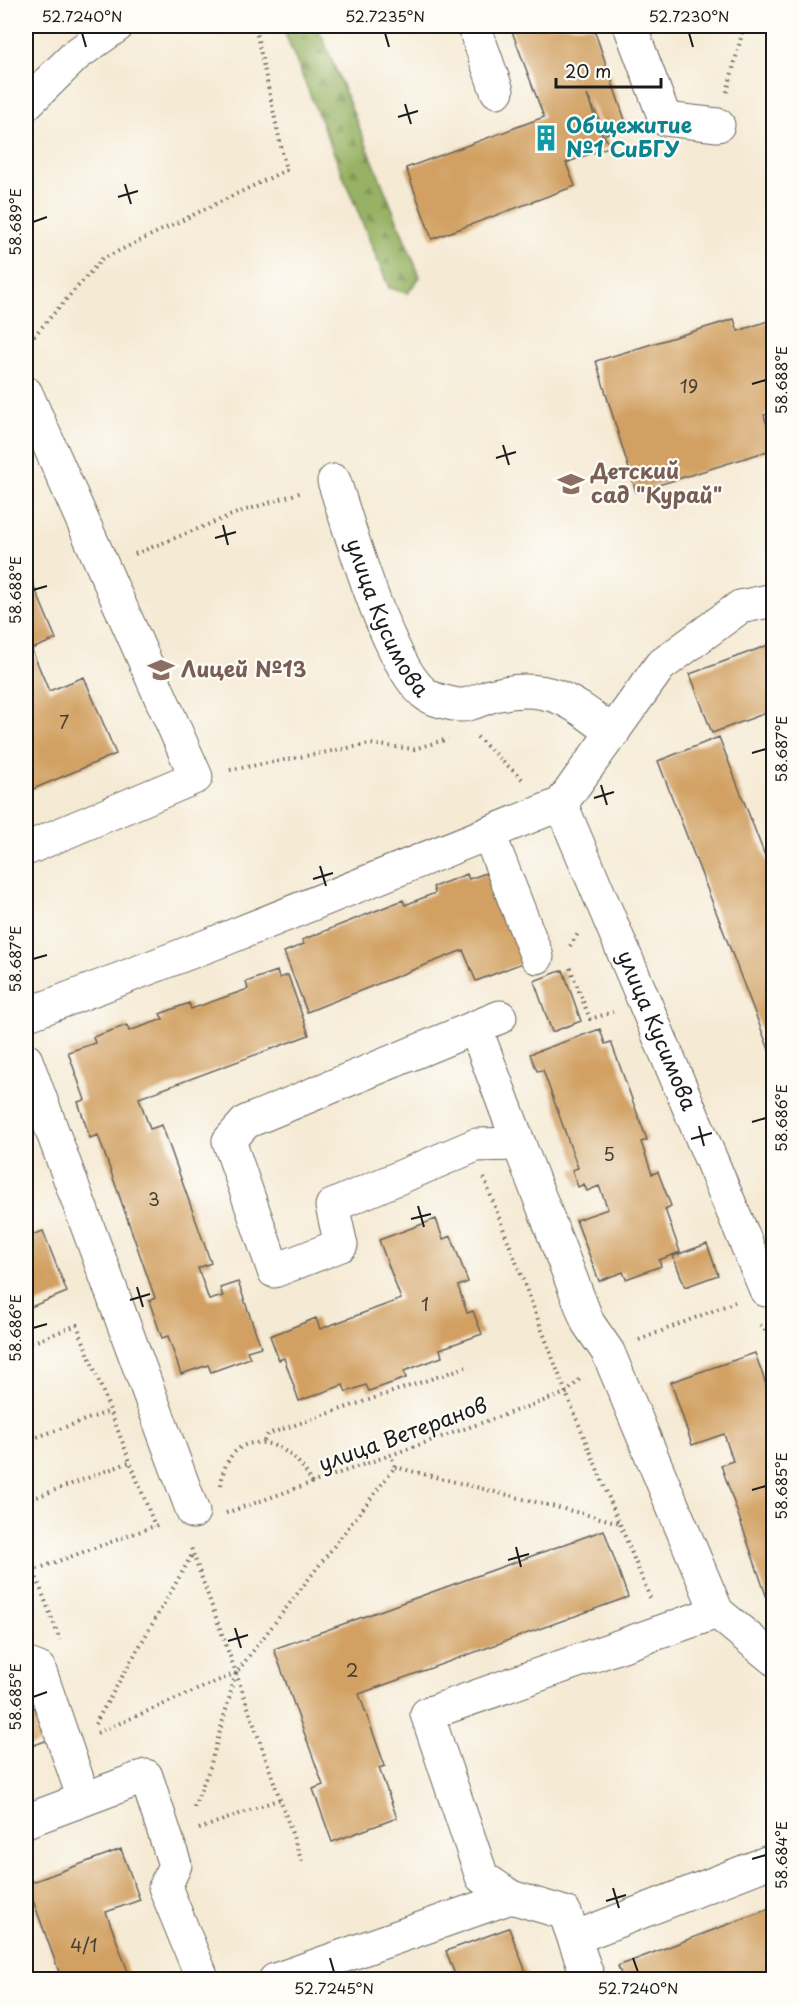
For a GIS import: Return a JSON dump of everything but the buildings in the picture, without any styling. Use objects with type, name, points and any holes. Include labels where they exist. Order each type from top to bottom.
[{"type":"street","points":[[26,104],[77,54],[117,26]]},
{"type":"street","points":[[474,26],[497,91]]},
{"type":"street","points":[[630,26],[665,118],[718,125]]},
{"type":"street","points":[[26,393],[196,777],[26,849]]},
{"type":"street","name":"улица Кусимова","points":[[334,481],[379,613],[401,664],[428,696],[461,705],[495,695],[532,690],[558,695],[613,733]]},
{"type":"street","points":[[26,1015],[557,806],[613,733],[660,666],[740,607],[774,600]]},
{"type":"street","name":"улица Кусимова","points":[[557,806],[766,1290]]},
{"type":"street","points":[[489,834],[552,958]]},
{"type":"street","points":[[519,1144],[476,1145],[332,1206],[341,1245],[274,1271],[228,1141],[246,1122],[487,1022],[519,1144],[588,1323],[608,1352],[717,1612],[774,1659]]},
{"type":"street","points":[[26,1060],[198,1514]]},
{"type":"street","points":[[589,1980],[565,1913],[511,1897],[482,1877],[427,1714],[717,1612]]},
{"type":"street","points":[[26,1664],[39,1669],[84,1799]]},
{"type":"street","points":[[26,1821],[146,1776],[175,1838],[175,1865],[165,1887],[203,1980]]},
{"type":"street","points":[[574,1938],[774,1860]]},
{"type":"street","points":[[275,1980],[511,1897]]},
{"type":"path","points":[[26,345],[102,259],[286,170],[255,26]]},
{"type":"path","points":[[718,125],[744,26]]},
{"type":"path","points":[[102,567],[237,513],[334,481]]},
{"type":"path","points":[[472,733],[557,806]]},
{"type":"path","points":[[196,777],[370,744],[414,749],[445,741],[451,736]]},
{"type":"path","points":[[552,958],[590,1019],[621,1009]]},
{"type":"path","points":[[476,1145],[480,1169],[566,1393],[664,1631]]},
{"type":"path","name":"улица Ветеранов","points":[[26,1573],[155,1526],[198,1514],[230,1512],[566,1393],[608,1352],[766,1290]]},
{"type":"path","points":[[26,1345],[76,1324],[155,1526]]},
{"type":"path","points":[[264,1441],[268,1434],[466,1367]]},
{"type":"path","points":[[26,1442],[110,1411]]},
{"type":"path","points":[[236,1673],[88,1737],[193,1553],[198,1514],[220,1482],[228,1461],[245,1445],[264,1441],[291,1453],[305,1468],[312,1483]]},
{"type":"path","points":[[391,1455],[395,1467]]},
{"type":"path","points":[[26,1501],[130,1462]]},
{"type":"path","points":[[395,1467],[620,1523]]},
{"type":"path","points":[[175,1838],[210,1767],[236,1673],[395,1467]]},
{"type":"path","points":[[26,1550],[63,1648]]},
{"type":"path","points":[[193,1553],[303,1865]]},
{"type":"path","points":[[175,1838],[280,1799]]},
{"type":"green space","points":[[291,26],[313,26],[322,36],[420,277],[408,293],[389,288],[284,31]]},
{"type":"place","name":"Общежитие №1 СиБГУ","points":[[546,138]]},
{"type":"place","name":"Детский сад \"Курай\"","points":[[571,484]]},
{"type":"place","name":"Лицей №13","points":[[161,670]]}]
